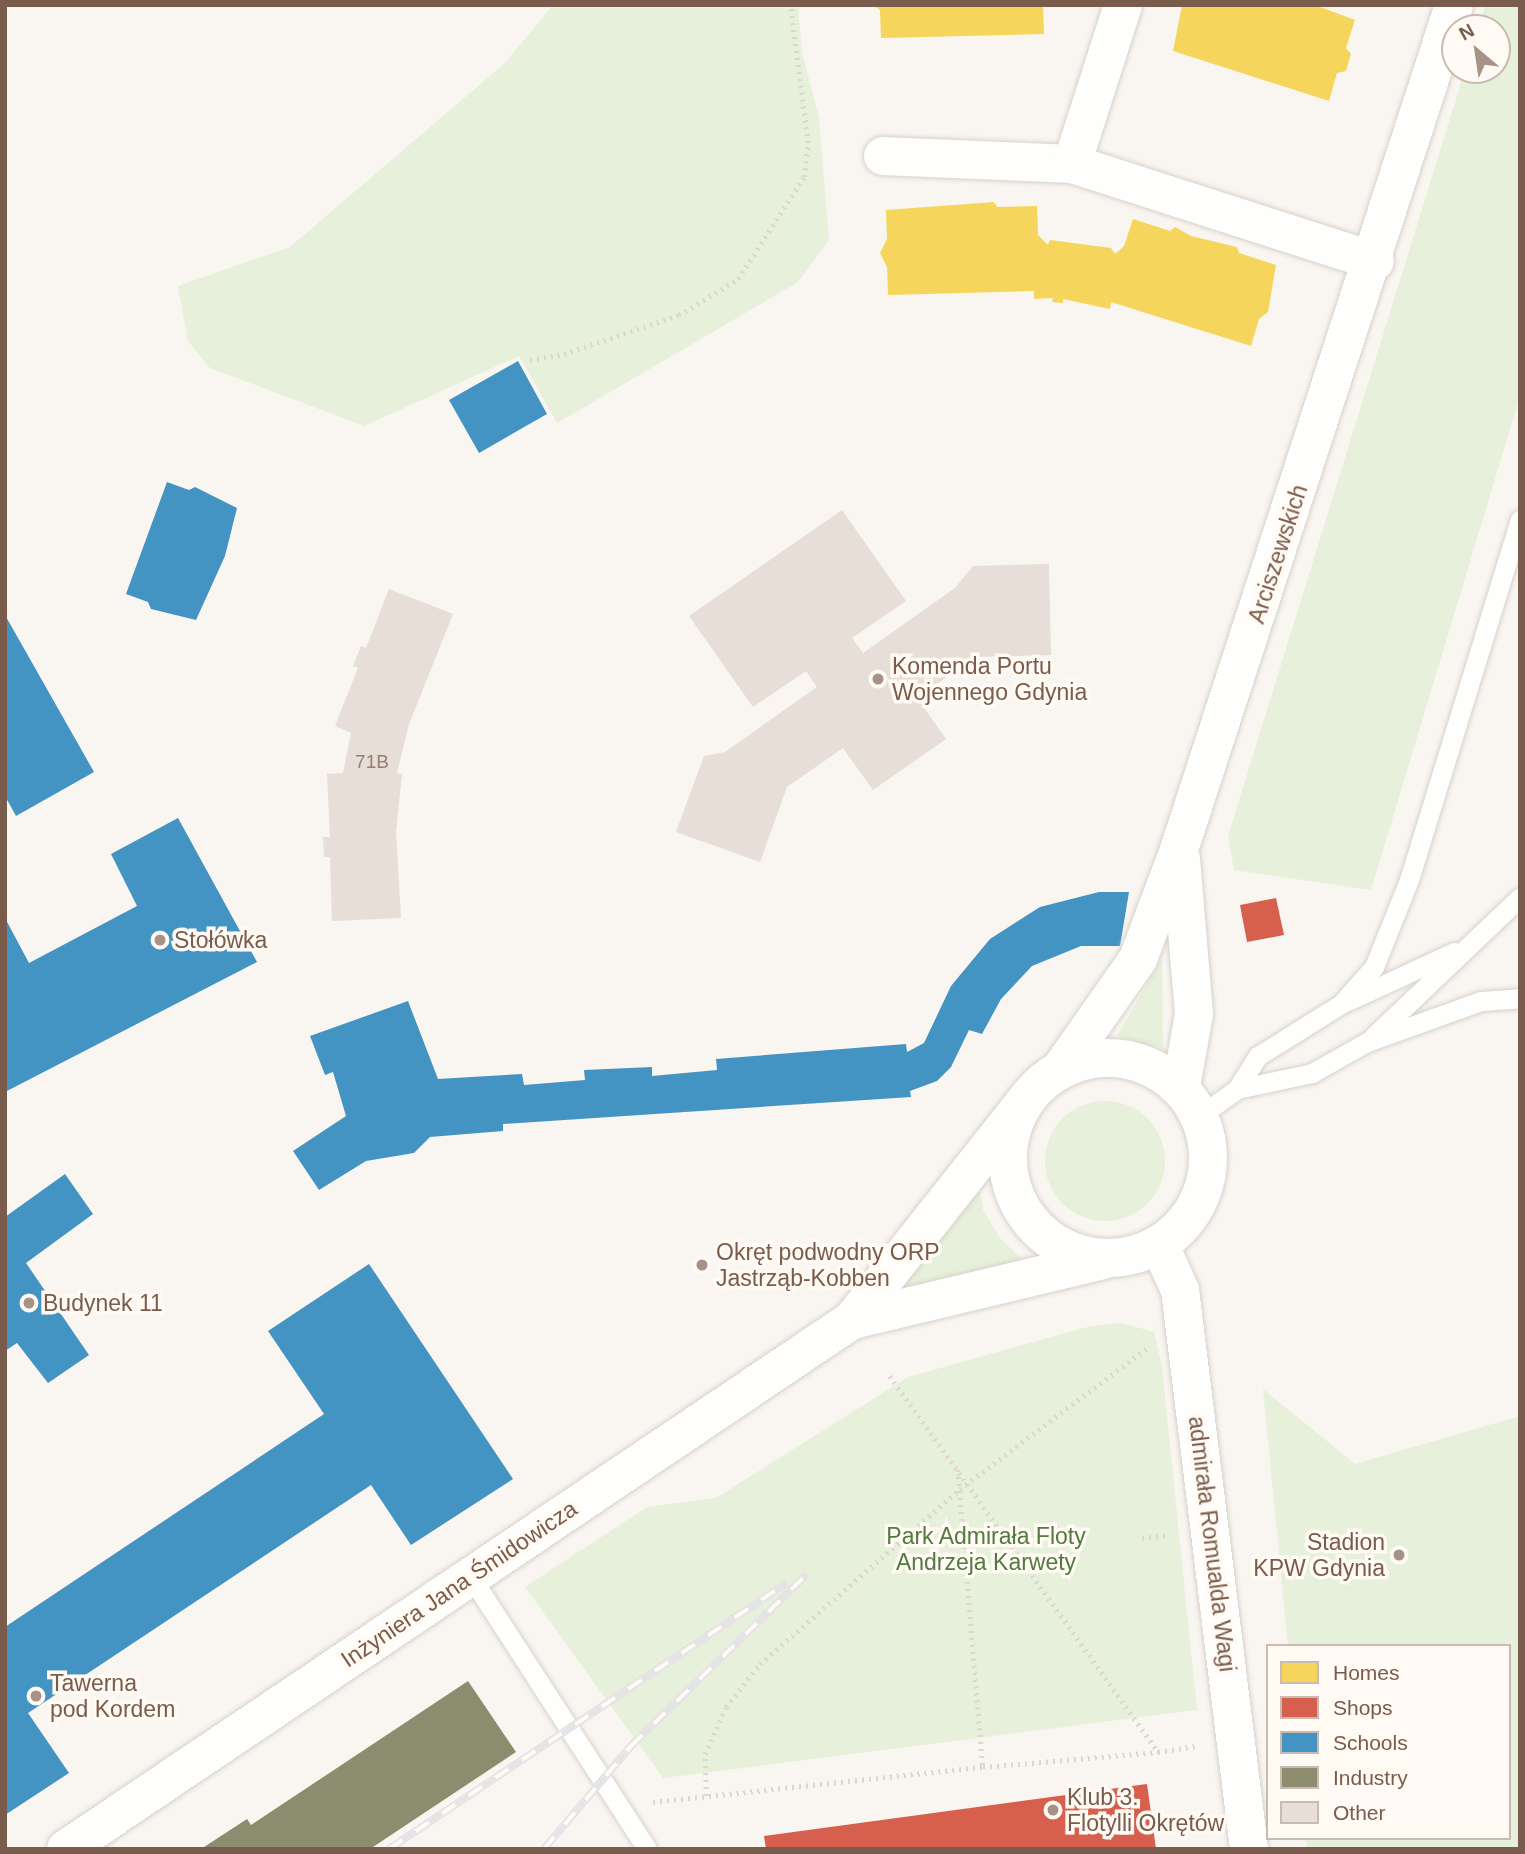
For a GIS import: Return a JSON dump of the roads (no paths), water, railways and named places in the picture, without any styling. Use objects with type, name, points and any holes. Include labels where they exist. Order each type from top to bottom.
[{"type":"street","points":[[1072,164],[1123,5]]},
{"type":"street","name":"Arciszewskich","points":[[1060,1070],[1138,959],[1180,847],[1375,261],[1454,5]]},
{"type":"street","points":[[883,156],[1072,164],[1375,261]]},
{"type":"street","name":"Arciszewskich","points":[[1180,847],[1194,1014],[1191,1101]]},
{"type":"street","points":[[1108,1058],[1133,1061],[1157,1070],[1191,1101],[1209,1157],[1200,1198],[1190,1216],[1159,1244],[1108,1259],[1055,1244],[1034,1226],[1018,1203],[1010,1177],[1008,1150],[1014,1123],[1027,1099],[1060,1070],[1108,1058]]},
{"type":"street","name":"Inżyniera Jana Śmidowicza","points":[[66,1849],[852,1320],[1027,1099]]},
{"type":"street","name":"admirała Romualda Wagi","points":[[1159,1244],[1180,1290],[1249,1849]]},
{"type":"street","name":"Inżyniera Jana Śmidowicza","points":[[852,1320],[1108,1259]]},
{"type":"lane","points":[[1341,1004],[1374,967],[1409,880],[1520,520]]},
{"type":"lane","points":[[1367,1042],[1520,897]]},
{"type":"lane","points":[[1237,1090],[1258,1056],[1304,1024],[1471,944]]},
{"type":"lane","points":[[1191,1101],[1312,1073],[1367,1042],[1481,1001],[1520,998]]},
{"type":"lane","points":[[471,1577],[647,1849]]},
{"type":"railway","points":[[544,1849],[631,1746],[807,1574]]},
{"type":"railway","points":[[389,1849],[786,1583]]},
{"type":"place","name":"Komenda Portu Wojennego Gdynia","points":[[878,679]]},
{"type":"place","name":"Stołówka","points":[[160,940]]},
{"type":"place","name":"Okręt podwodny ORP Jastrząb-Kobben","points":[[702,1265]]},
{"type":"place","name":"Budynek 11","points":[[29,1303]]},
{"type":"place","name":"Stadion KPW Gdynia","points":[[1399,1555]]},
{"type":"place","name":"Tawerna pod Kordem","points":[[36,1696]]},
{"type":"place","name":"Klub 3. Flotylli Okrętów","points":[[1053,1810]]},
{"type":"park label","name":"Park Admirała Floty Andrzeja Karwety","points":[[986,1549]]}]
